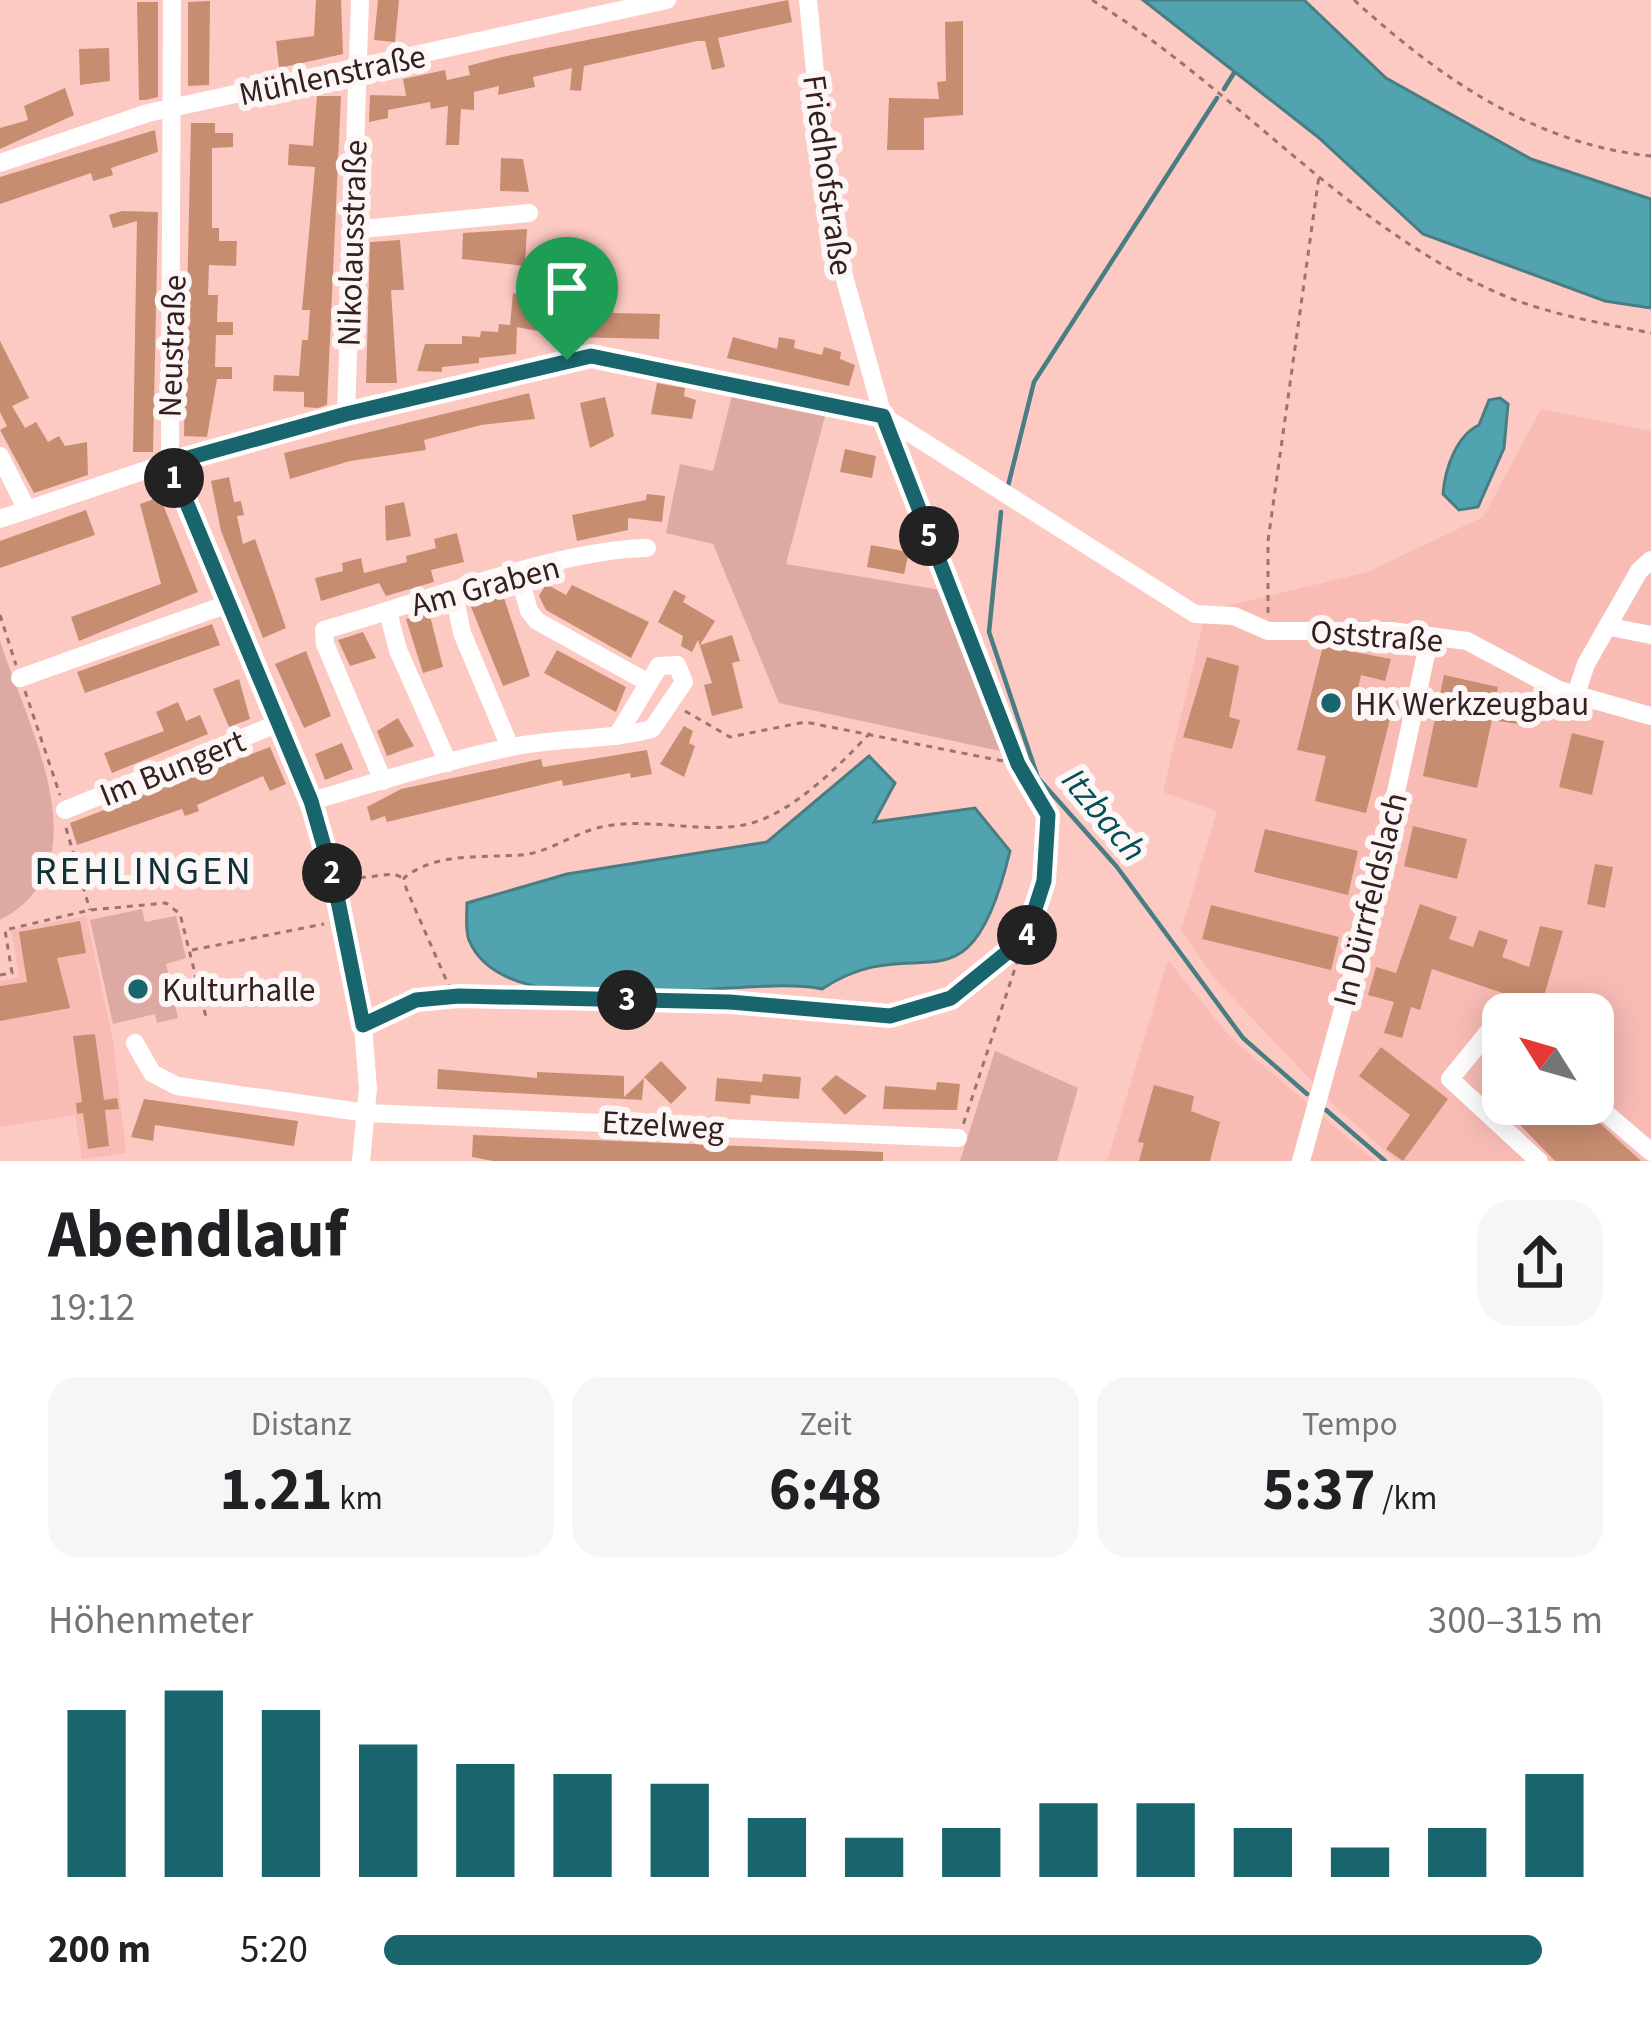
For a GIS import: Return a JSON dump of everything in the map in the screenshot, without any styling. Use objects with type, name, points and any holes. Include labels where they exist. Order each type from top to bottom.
[{"type":"street","name":"Neustraße","points":[[172,0],[170,463],[311,801],[334,881],[363,1025],[367,1114],[361,1161]]},
{"type":"street","name":"Nikolausstraße","points":[[346,414],[360,0]]},
{"type":"street","name":"Mühlenstraße","points":[[0,163],[174,108],[667,0]]},
{"type":"street","name":"Friedhofstraße","points":[[808,0],[830,226],[883,416]]},
{"type":"street","points":[[352,230],[529,213]]},
{"type":"street","points":[[0,519],[170,463],[346,414],[591,356],[883,416]]},
{"type":"street","name":"Oststraße","points":[[883,416],[1181,609],[1234,616],[1268,631],[1467,641],[1575,697],[1651,716]]},
{"type":"street","points":[[0,456],[28,510]]},
{"type":"street","name":"Am Graben","points":[[383,781],[325,644],[325,630],[519,575],[622,549],[647,548]]},
{"type":"street","points":[[1575,697],[1586,664],[1639,571],[1651,560]]},
{"type":"street","points":[[519,575],[529,611],[537,621],[647,682]]},
{"type":"street","points":[[454,594],[463,632],[511,748]]},
{"type":"street","points":[[20,678],[228,604]]},
{"type":"street","points":[[388,612],[398,650],[448,764]]},
{"type":"street","points":[[1610,627],[1651,635]]},
{"type":"street","name":"In Dürrfeldslach","points":[[1301,1161],[1370,911],[1430,636]]},
{"type":"street","points":[[311,801],[511,748],[617,736],[652,729],[684,682],[677,665],[658,666],[617,736]]},
{"type":"street","name":"Im Bungert","points":[[65,810],[279,723]]},
{"type":"street","points":[[1482,1040],[1450,1079],[1482,1108]]},
{"type":"street","name":"Etzelweg","points":[[134,1043],[152,1073],[177,1086],[367,1114],[958,1138]]},
{"type":"street","points":[[1614,1120],[1651,1152]]},
{"type":"street","points":[[1500,1125],[1539,1161]]},
{"type":"path","points":[[1092,0],[1187,67],[1422,251],[1504,296],[1651,333]]},
{"type":"path","points":[[1354,0],[1459,85],[1518,120],[1651,156]]},
{"type":"path","points":[[1268,631],[1268,541],[1320,174]]},
{"type":"path","points":[[883,416],[1018,764],[1048,815],[1044,881],[958,1138]]},
{"type":"path","points":[[0,615],[65,810],[67,844],[90,910]]},
{"type":"path","points":[[672,703],[730,737],[805,722],[1018,764]]},
{"type":"path","points":[[334,881],[394,874],[404,878],[458,858],[543,851],[605,826],[753,822],[843,762],[870,733]]},
{"type":"path","points":[[404,878],[431,951],[459,996]]},
{"type":"path","points":[[0,975],[11,973],[5,930],[90,910],[166,903],[180,914],[206,1017]]},
{"type":"path","points":[[190,950],[343,920]]},
{"type":"path","points":[[363,1025],[416,1000],[459,996],[730,1002],[890,1016],[951,998],[1026,937]]},
{"type":"shaded area","points":[[732,395],[826,412],[786,564],[958,593],[1023,756],[779,703],[713,544],[666,533],[680,464],[713,471]]},
{"type":"shaded area","points":[[1541,409],[1651,431],[1651,1161],[1397,1161],[1339,1110],[1215,979],[1181,930],[1217,811],[1163,792],[1206,611],[1368,572],[1483,517]]},
{"type":"shaded area","points":[[0,641],[40,752],[54,830],[49,865],[32,895],[0,920]]},
{"type":"shaded area","name":"Kulturhalle","points":[[142,909],[145,922],[176,916],[186,958],[166,964],[178,1018],[157,1023],[155,1014],[113,1024],[90,920]]},
{"type":"shaded area","points":[[86,916],[113,1040],[126,1153],[82,1159],[75,1115],[0,1127],[0,981],[19,977],[11,930]]},
{"type":"shaded area","points":[[1168,960],[1231,1038],[1375,1161],[1107,1161]]},
{"type":"shaded area","points":[[995,1051],[1078,1088],[1057,1161],[960,1161]]},
{"type":"water","points":[[1143,0],[1304,0],[1386,78],[1531,159],[1651,199],[1651,308],[1605,301],[1423,234],[1318,137]]},
{"type":"water","points":[[1500,398],[1508,404],[1504,448],[1478,507],[1459,510],[1443,494],[1449,464],[1464,437],[1479,425],[1489,400]]},
{"type":"water","points":[[869,756],[895,783],[874,822],[975,808],[1010,851],[994,905],[977,937],[958,954],[856,972],[822,989],[577,992],[529,985],[492,968],[469,940],[467,903],[567,874],[767,842]]},
{"type":"building","points":[[316,0],[341,0],[343,54],[279,68],[276,41],[314,36]]},
{"type":"building","points":[[378,0],[399,0],[395,42],[374,40]]},
{"type":"building","points":[[788,0],[792,22],[718,38],[725,67],[712,70],[705,41],[697,41],[584,66],[581,91],[570,90],[572,68],[533,77],[535,87],[498,95],[499,86],[474,92],[474,110],[461,109],[459,145],[446,145],[448,106],[431,109],[430,102],[388,110],[388,118],[369,122],[370,95],[406,96],[403,79],[445,70],[447,80],[470,75],[468,66],[502,57]]},
{"type":"building","points":[[210,1],[209,85],[188,86],[188,2]]},
{"type":"building","points":[[137,2],[158,2],[158,97],[145,100],[139,100]]},
{"type":"building","points":[[963,21],[963,115],[924,118],[924,150],[887,150],[889,98],[939,99],[937,82],[946,81],[945,22]]},
{"type":"building","points":[[109,48],[110,81],[80,85],[79,49]]},
{"type":"building","points":[[65,88],[74,115],[0,149],[0,128],[28,120],[24,106]]},
{"type":"building","points":[[317,96],[341,96],[327,405],[318,408],[304,407],[304,392],[273,391],[274,375],[299,376],[302,340],[308,340],[310,310],[302,310],[315,167],[288,165],[289,144],[313,146]]},
{"type":"building","points":[[191,123],[215,123],[215,133],[233,133],[233,147],[212,148],[212,228],[219,228],[219,241],[237,241],[236,266],[209,265],[208,295],[218,295],[217,322],[233,322],[233,335],[216,335],[215,367],[232,367],[232,379],[217,379],[207,437],[184,436]]},
{"type":"building","points":[[155,130],[158,152],[111,168],[113,175],[93,181],[91,173],[0,204],[0,177]]},
{"type":"building","points":[[501,158],[523,159],[529,192],[500,191]]},
{"type":"building","points":[[158,212],[153,452],[133,452],[137,221],[113,228],[109,215]]},
{"type":"building","points":[[527,229],[525,266],[462,259],[463,233]]},
{"type":"building","points":[[400,240],[404,290],[391,290],[397,383],[366,383],[370,242]]},
{"type":"building","points":[[513,293],[568,312],[594,314],[595,298],[614,300],[613,313],[660,314],[659,339],[569,337],[517,327],[516,354],[442,367],[442,372],[417,371],[425,344],[462,344],[462,336],[480,337],[481,331],[498,332],[499,324],[510,325]]},
{"type":"building","points":[[733,337],[777,349],[779,337],[795,340],[794,348],[822,355],[824,347],[841,352],[840,359],[855,365],[849,386],[727,358]]},
{"type":"building","points":[[0,341],[29,398],[12,406],[25,428],[36,422],[48,442],[59,436],[65,446],[87,442],[88,475],[34,493],[0,430],[7,426],[0,412]]},
{"type":"building","points":[[657,383],[685,388],[684,396],[696,400],[692,419],[651,414]]},
{"type":"building","points":[[529,393],[535,419],[481,425],[424,440],[426,450],[350,461],[290,479],[284,453]]},
{"type":"building","points":[[605,397],[614,436],[590,448],[580,403]]},
{"type":"building","points":[[845,449],[876,456],[872,478],[840,472]]},
{"type":"building","points":[[229,477],[234,502],[241,501],[244,515],[237,516],[243,544],[255,539],[286,628],[263,638],[221,531],[211,481]]},
{"type":"building","points":[[647,494],[665,496],[662,522],[628,518],[628,530],[577,541],[572,515],[646,500]]},
{"type":"building","points":[[160,497],[198,592],[79,641],[71,617],[161,584],[140,504]]},
{"type":"building","points":[[404,502],[411,536],[386,541],[385,506]]},
{"type":"building","points":[[86,510],[95,535],[0,568],[0,541]]},
{"type":"building","points":[[457,533],[464,562],[431,570],[434,582],[386,596],[379,583],[321,601],[315,578],[343,571],[342,563],[361,558],[364,573],[407,562],[406,556],[436,548],[434,539]]},
{"type":"building","points":[[871,545],[909,552],[904,574],[867,567]]},
{"type":"building","points":[[546,584],[566,595],[572,585],[649,622],[631,658],[546,610],[539,596]]},
{"type":"building","points":[[674,590],[686,596],[683,602],[715,621],[700,645],[732,635],[740,661],[732,663],[743,708],[712,716],[704,685],[712,683],[698,640],[692,652],[681,646],[683,636],[658,622]]},
{"type":"building","points":[[502,592],[530,676],[503,686],[469,602]]},
{"type":"building","points":[[429,612],[443,667],[423,673],[406,619]]},
{"type":"building","points":[[212,624],[220,645],[85,693],[77,672]]},
{"type":"building","points":[[363,632],[376,658],[350,666],[338,640]]},
{"type":"building","points":[[1323,646],[1391,659],[1385,681],[1361,675],[1354,706],[1391,715],[1366,813],[1315,801],[1326,756],[1297,750]]},
{"type":"building","points":[[557,650],[626,687],[616,712],[544,673]]},
{"type":"building","points":[[306,651],[331,716],[304,728],[275,664]]},
{"type":"building","points":[[1207,657],[1239,666],[1229,717],[1240,720],[1232,749],[1183,737]]},
{"type":"building","points":[[1444,675],[1498,687],[1496,700],[1539,708],[1536,727],[1492,720],[1477,788],[1423,776]]},
{"type":"building","points":[[239,679],[250,719],[229,727],[213,689]]},
{"type":"building","points":[[178,702],[186,721],[200,715],[208,734],[112,773],[104,753],[164,731],[156,712]]},
{"type":"building","points":[[398,718],[414,746],[387,756],[377,731]]},
{"type":"building","points":[[684,726],[693,731],[689,743],[695,746],[684,777],[660,764]]},
{"type":"building","points":[[1572,733],[1604,741],[1592,795],[1559,787]]},
{"type":"building","points":[[342,743],[353,769],[325,780],[315,754]]},
{"type":"building","points":[[270,747],[286,784],[270,791],[263,776],[197,805],[199,811],[185,816],[182,809],[77,845],[70,823]]},
{"type":"building","points":[[647,750],[652,774],[631,778],[630,773],[563,786],[562,780],[387,822],[385,816],[371,821],[367,807],[401,789],[541,759],[543,767]]},
{"type":"building","points":[[1413,826],[1467,839],[1457,879],[1404,866]]},
{"type":"building","points":[[1265,829],[1358,851],[1348,895],[1254,872]]},
{"type":"building","points":[[1595,864],[1613,867],[1605,908],[1587,904]]},
{"type":"building","points":[[1420,904],[1457,917],[1449,939],[1473,947],[1479,930],[1508,940],[1502,957],[1529,967],[1540,926],[1563,931],[1545,993],[1503,993],[1432,969],[1420,1010],[1411,1007],[1402,1038],[1384,1033],[1394,1002],[1368,995],[1376,967],[1396,973]]},
{"type":"building","points":[[1211,905],[1339,937],[1331,970],[1202,939]]},
{"type":"building","points":[[80,921],[86,953],[57,958],[70,1008],[0,1021],[0,986],[27,982],[19,932]]},
{"type":"building","points":[[95,1034],[104,1100],[117,1098],[119,1109],[105,1110],[109,1146],[88,1149],[83,1113],[77,1114],[76,1103],[82,1102],[73,1036]]},
{"type":"building","points":[[1381,1047],[1448,1099],[1403,1161],[1386,1149],[1410,1115],[1359,1076]]},
{"type":"building","points":[[661,1061],[687,1088],[671,1104],[644,1077]]},
{"type":"building","points":[[438,1069],[537,1078],[537,1072],[624,1076],[624,1097],[644,1078],[642,1100],[437,1089]]},
{"type":"building","points":[[763,1074],[801,1077],[799,1099],[751,1095],[750,1104],[715,1101],[717,1078],[762,1082]]},
{"type":"building","points":[[836,1075],[867,1096],[845,1115],[821,1089]]},
{"type":"building","points":[[937,1082],[960,1084],[957,1110],[883,1109],[885,1086],[936,1090]]},
{"type":"building","points":[[1154,1085],[1194,1096],[1191,1111],[1220,1122],[1210,1161],[1139,1161],[1144,1143],[1138,1142]]},
{"type":"building","points":[[144,1099],[298,1121],[294,1146],[155,1125],[153,1141],[131,1137]]},
{"type":"building","points":[[1520,1125],[1602,1125],[1641,1161],[1555,1161]]},
{"type":"building","points":[[473,1135],[883,1152],[883,1161],[493,1161],[472,1157]]},
{"type":"waterway","name":"Itzbach","points":[[1224,89],[1234,73]]},
{"type":"waterway","name":"Itzbach","points":[[1008,486],[1034,382],[1217,98]]},
{"type":"waterway","name":"Itzbach","points":[[1001,512],[989,632],[1038,778],[1117,867],[1243,1038],[1307,1094]]},
{"type":"waterway","name":"Itzbach","points":[[1326,1110],[1385,1161]]},
{"type":"place","name":"HK Werkzeugbau","points":[[1331,703]]},
{"type":"place","name":"Kulturhalle","points":[[138,989]]},
{"type":"district","name":"REHLINGEN","points":[[144,870]]},
{"type":"route","points":[[617,358],[883,416],[1018,764],[1048,815],[1044,881],[1026,937],[998,955],[951,998],[890,1016],[730,1002],[459,996],[416,1000],[363,1025],[334,881],[311,801],[170,463],[567,360],[617,358]]}]
